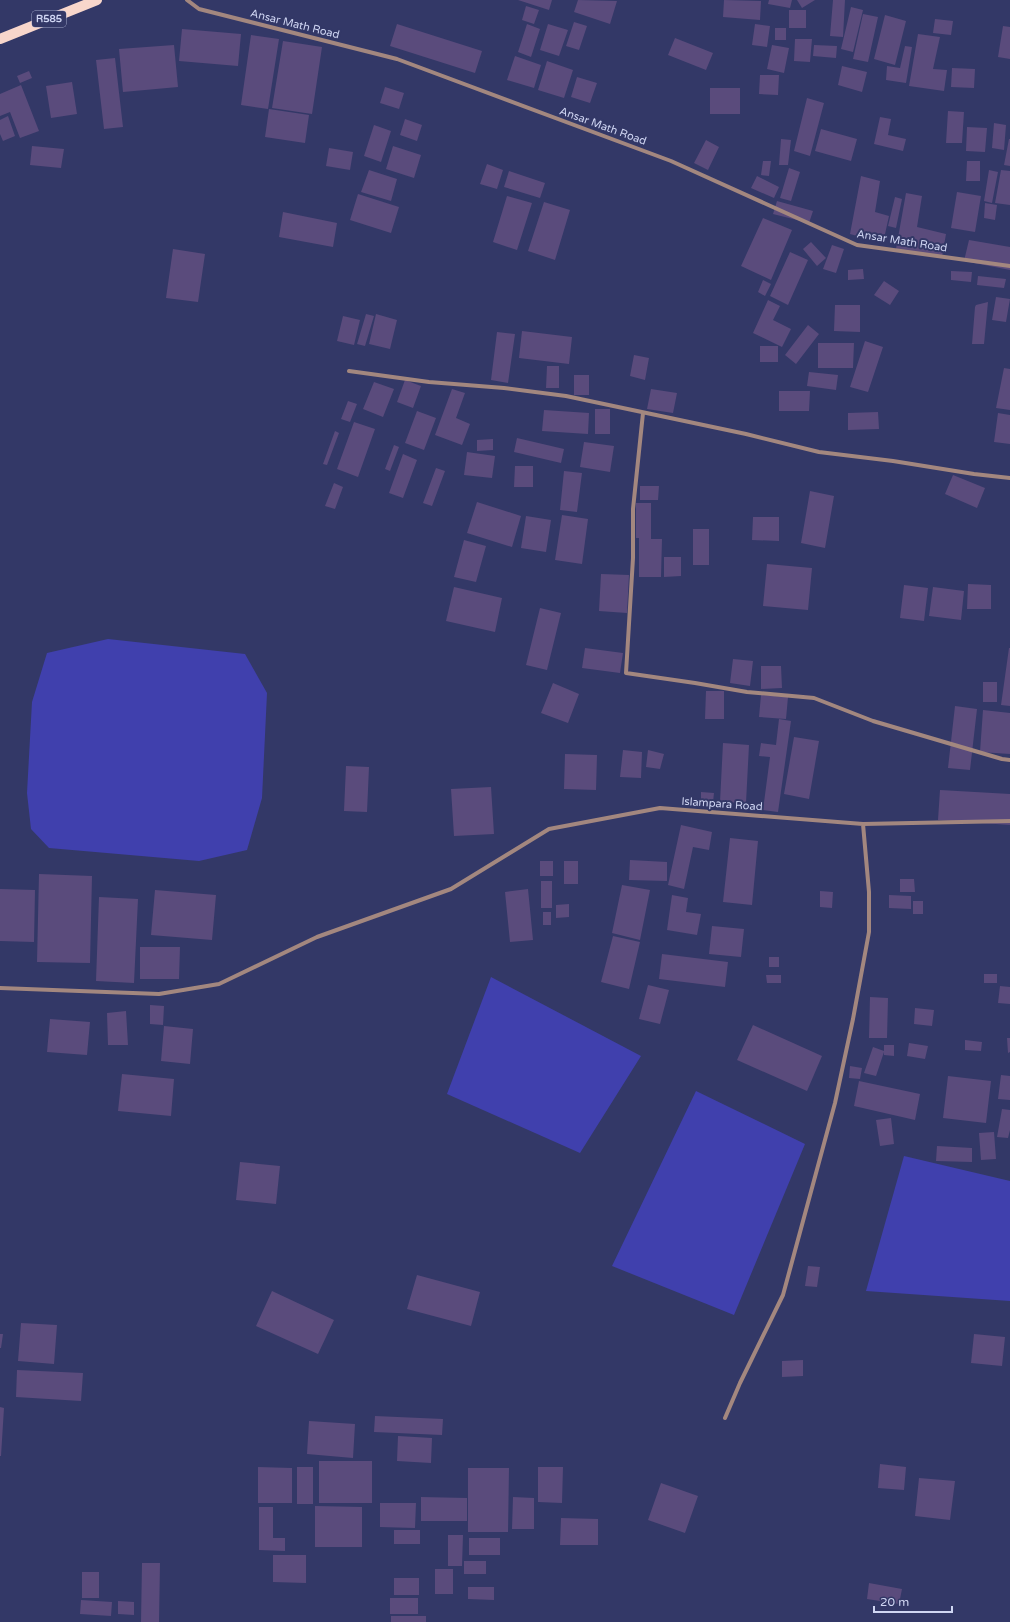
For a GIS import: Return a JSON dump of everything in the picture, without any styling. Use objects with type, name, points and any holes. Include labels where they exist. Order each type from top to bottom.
[{"type":"main road","name":"R585","points":[[0,39],[97,0]]},
{"type":"street","name":"Ansar Math Road","points":[[187,0],[199,9],[397,59],[671,161],[857,245],[1010,266]]},
{"type":"street","points":[[349,371],[429,382],[504,388],[566,396],[746,434],[819,452],[1010,478]]},
{"type":"street","points":[[643,413],[633,509],[633,558],[626,673],[747,692],[814,698],[873,721],[1002,759],[1010,760]]},
{"type":"street","name":"Islampara Road","points":[[0,988],[159,994],[219,984],[317,937],[451,889],[549,828],[660,808],[863,824],[1010,821]]},
{"type":"street","points":[[725,1418],[740,1383],[783,1295],[835,1103],[853,1019],[869,932],[869,892],[863,824]]},
{"type":"shaded area","points":[[108,639],[245,654],[267,693],[262,798],[247,850],[199,861],[49,848],[31,829],[27,793],[32,702],[47,653]]},
{"type":"shaded area","points":[[491,977],[641,1056],[580,1153],[447,1094]]},
{"type":"shaded area","points":[[696,1091],[805,1144],[734,1315],[612,1266]]},
{"type":"shaded area","points":[[904,1156],[1010,1181],[1010,1301],[866,1291]]},
{"type":"building","points":[[518,0],[552,0],[549,10]]},
{"type":"building","points":[[578,0],[617,1],[610,24],[574,12]]},
{"type":"building","points":[[724,0],[761,1],[760,20],[723,17]]},
{"type":"building","points":[[769,0],[792,0],[790,8],[768,4]]},
{"type":"building","points":[[797,0],[815,0],[802,8]]},
{"type":"building","points":[[833,0],[845,0],[843,37],[830,36]]},
{"type":"building","points":[[526,6],[539,10],[534,24],[522,20]]},
{"type":"building","points":[[851,7],[863,10],[853,52],[841,49]]},
{"type":"building","points":[[789,10],[806,10],[806,28],[789,28]]},
{"type":"building","points":[[863,14],[878,17],[868,62],[853,59]]},
{"type":"building","points":[[885,15],[906,21],[895,65],[874,59]]},
{"type":"building","points":[[935,19],[953,21],[951,35],[933,33]]},
{"type":"building","points":[[574,22],[587,26],[579,50],[566,46]]},
{"type":"building","points":[[397,24],[482,51],[475,73],[390,46]]},
{"type":"building","points":[[527,24],[540,29],[531,57],[518,52]]},
{"type":"building","points":[[548,24],[568,30],[559,56],[540,50]]},
{"type":"building","points":[[755,24],[770,26],[767,47],[752,45]]},
{"type":"building","points":[[1003,26],[1010,27],[1010,59],[998,57]]},
{"type":"building","points":[[775,28],[786,28],[786,40],[775,40]]},
{"type":"building","points":[[182,29],[241,34],[238,66],[179,61]]},
{"type":"building","points":[[918,34],[940,37],[933,69],[947,70],[944,91],[909,86]]},
{"type":"building","points":[[251,35],[279,39],[268,109],[241,105]]},
{"type":"building","points":[[675,38],[713,53],[706,70],[668,55]]},
{"type":"building","points":[[795,39],[812,39],[810,62],[794,61]]},
{"type":"building","points":[[283,41],[322,47],[312,114],[272,108]]},
{"type":"building","points":[[174,45],[178,87],[123,92],[119,49]]},
{"type":"building","points":[[772,45],[789,48],[784,73],[767,69]]},
{"type":"building","points":[[814,45],[837,46],[836,58],[813,56]]},
{"type":"building","points":[[905,46],[912,47],[906,83],[886,80],[887,66],[900,68]]},
{"type":"building","points":[[515,56],[541,65],[534,88],[507,80]]},
{"type":"building","points":[[115,58],[123,127],[104,129],[96,60]]},
{"type":"building","points":[[547,61],[573,70],[564,98],[538,90]]},
{"type":"building","points":[[842,66],[867,72],[862,92],[838,85]]},
{"type":"building","points":[[952,68],[975,69],[974,88],[951,87]]},
{"type":"building","points":[[29,71],[32,78],[20,83],[17,76]]},
{"type":"building","points":[[760,75],[779,75],[778,95],[759,94]]},
{"type":"building","points":[[577,77],[597,83],[590,103],[571,97]]},
{"type":"building","points":[[72,82],[77,114],[51,118],[46,86]]},
{"type":"building","points":[[21,85],[39,131],[20,138],[10,112],[0,116],[0,94]]},
{"type":"building","points":[[385,87],[404,93],[399,109],[380,103]]},
{"type":"building","points":[[710,88],[740,88],[740,114],[710,114]]},
{"type":"building","points":[[807,98],[824,103],[810,156],[794,151]]},
{"type":"building","points":[[269,109],[309,115],[305,143],[265,137]]},
{"type":"building","points":[[948,111],[964,112],[962,143],[946,143]]},
{"type":"building","points":[[8,116],[15,136],[3,141],[0,134],[0,120]]},
{"type":"building","points":[[880,117],[891,119],[888,135],[906,139],[903,151],[874,144]]},
{"type":"building","points":[[405,119],[422,125],[417,141],[400,135]]},
{"type":"building","points":[[994,123],[1006,125],[1004,150],[992,148]]},
{"type":"building","points":[[374,125],[391,131],[381,162],[364,156]]},
{"type":"building","points":[[967,127],[987,128],[985,152],[966,151]]},
{"type":"building","points":[[821,129],[857,139],[851,161],[815,151]]},
{"type":"building","points":[[781,139],[791,140],[788,165],[779,165]]},
{"type":"building","points":[[1010,139],[1010,166],[1004,165]]},
{"type":"building","points":[[706,140],[719,147],[708,170],[694,163]]},
{"type":"building","points":[[32,146],[64,149],[61,168],[30,165]]},
{"type":"building","points":[[393,146],[421,155],[414,178],[386,169]]},
{"type":"building","points":[[329,148],[353,152],[350,170],[326,166]]},
{"type":"building","points":[[763,161],[771,161],[769,176],[761,175]]},
{"type":"building","points":[[967,161],[980,161],[980,181],[966,181]]},
{"type":"building","points":[[487,164],[503,170],[497,189],[480,184]]},
{"type":"building","points":[[789,168],[800,172],[791,201],[780,198]]},
{"type":"building","points":[[369,170],[397,179],[391,201],[361,192]]},
{"type":"building","points":[[989,170],[998,172],[992,203],[984,201]]},
{"type":"building","points":[[1001,170],[1010,171],[1010,205],[995,203]]},
{"type":"building","points":[[509,171],[545,183],[540,198],[504,187]]},
{"type":"building","points":[[757,176],[779,187],[774,198],[751,188]]},
{"type":"building","points":[[861,176],[880,181],[875,212],[889,216],[883,243],[850,234]]},
{"type":"building","points":[[957,192],[981,196],[975,232],[951,228]]},
{"type":"building","points":[[906,193],[922,196],[917,227],[946,234],[942,257],[896,249]]},
{"type":"building","points":[[358,194],[399,207],[391,233],[350,220]]},
{"type":"building","points":[[507,196],[532,203],[517,250],[493,242]]},
{"type":"building","points":[[895,197],[902,199],[896,228],[888,226]]},
{"type":"building","points":[[777,201],[813,211],[809,223],[773,214]]},
{"type":"building","points":[[544,202],[570,210],[555,260],[528,251]]},
{"type":"building","points":[[985,203],[997,205],[995,220],[984,218]]},
{"type":"building","points":[[283,212],[337,223],[333,247],[279,237]]},
{"type":"building","points":[[763,218],[792,230],[771,280],[741,266]]},
{"type":"building","points":[[969,240],[1010,247],[1010,270],[964,261]]},
{"type":"building","points":[[811,242],[826,258],[817,266],[803,249]]},
{"type":"building","points":[[832,245],[844,249],[836,273],[823,269]]},
{"type":"building","points":[[173,249],[205,254],[198,302],[166,298]]},
{"type":"building","points":[[790,252],[808,260],[788,305],[770,296]]},
{"type":"building","points":[[863,269],[864,279],[848,280],[848,270]]},
{"type":"building","points":[[951,271],[972,272],[971,282],[951,280]]},
{"type":"building","points":[[978,276],[1006,279],[1004,288],[977,285]]},
{"type":"building","points":[[763,280],[771,284],[765,296],[758,292]]},
{"type":"building","points":[[884,281],[899,291],[890,305],[874,295]]},
{"type":"building","points":[[996,297],[1010,299],[1006,322],[992,320]]},
{"type":"building","points":[[768,300],[780,306],[773,320],[791,329],[782,347],[753,333]]},
{"type":"building","points":[[988,302],[984,344],[972,344],[975,307],[976,305]]},
{"type":"building","points":[[835,305],[860,305],[860,332],[834,331]]},
{"type":"building","points":[[366,314],[374,316],[365,346],[357,344]]},
{"type":"building","points":[[376,314],[397,320],[390,349],[369,344]]},
{"type":"building","points":[[343,316],[360,320],[354,345],[337,341]]},
{"type":"building","points":[[808,325],[819,334],[796,364],[785,355]]},
{"type":"building","points":[[522,331],[572,337],[569,364],[519,358]]},
{"type":"building","points":[[497,332],[515,334],[508,383],[491,380]]},
{"type":"building","points":[[865,341],[883,347],[868,392],[850,387]]},
{"type":"building","points":[[818,343],[854,343],[853,368],[818,368]]},
{"type":"building","points":[[760,346],[778,346],[778,362],[760,362]]},
{"type":"building","points":[[634,355],[649,358],[645,380],[630,376]]},
{"type":"building","points":[[547,366],[559,366],[559,388],[546,388]]},
{"type":"building","points":[[1004,368],[1010,369],[1010,410],[996,408]]},
{"type":"building","points":[[809,372],[838,375],[836,390],[807,386]]},
{"type":"building","points":[[574,375],[589,375],[589,395],[574,395]]},
{"type":"building","points":[[405,380],[421,386],[413,408],[397,402]]},
{"type":"building","points":[[374,382],[394,389],[383,417],[363,409]]},
{"type":"building","points":[[452,389],[465,393],[456,418],[470,424],[462,445],[435,435]]},
{"type":"building","points":[[651,389],[677,393],[673,413],[647,409]]},
{"type":"building","points":[[779,391],[810,391],[809,411],[779,411]]},
{"type":"building","points":[[348,401],[357,404],[350,422],[341,419]]},
{"type":"building","points":[[595,409],[610,409],[610,434],[595,434]]},
{"type":"building","points":[[544,410],[589,413],[588,434],[542,431]]},
{"type":"building","points":[[417,411],[436,418],[424,450],[405,443]]},
{"type":"building","points":[[878,412],[879,429],[848,430],[848,413]]},
{"type":"building","points":[[998,413],[1010,415],[1010,444],[994,442]]},
{"type":"building","points":[[354,422],[375,429],[358,477],[337,469]]},
{"type":"building","points":[[335,431],[339,433],[327,465],[323,464]]},
{"type":"building","points":[[517,438],[564,449],[561,463],[514,452]]},
{"type":"building","points":[[493,439],[493,450],[477,451],[477,440]]},
{"type":"building","points":[[584,442],[614,446],[610,472],[580,467]]},
{"type":"building","points":[[394,445],[399,447],[390,471],[385,469]]},
{"type":"building","points":[[467,452],[495,456],[492,478],[464,475]]},
{"type":"building","points":[[403,454],[417,460],[403,498],[389,493]]},
{"type":"building","points":[[515,466],[533,466],[533,487],[514,487]]},
{"type":"building","points":[[436,468],[445,471],[432,506],[423,503]]},
{"type":"building","points":[[564,471],[582,473],[577,512],[560,510]]},
{"type":"building","points":[[953,475],[985,488],[977,508],[945,494]]},
{"type":"building","points":[[334,483],[343,487],[335,509],[325,506]]},
{"type":"building","points":[[640,486],[659,486],[658,500],[640,500]]},
{"type":"building","points":[[810,491],[834,496],[825,548],[801,543]]},
{"type":"building","points":[[477,502],[521,516],[512,547],[467,533]]},
{"type":"building","points":[[636,503],[651,503],[651,539],[662,539],[661,577],[639,577],[639,538],[636,538]]},
{"type":"building","points":[[562,515],[588,519],[582,564],[555,560]]},
{"type":"building","points":[[526,516],[551,520],[546,552],[521,548]]},
{"type":"building","points":[[753,517],[779,517],[779,541],[752,540]]},
{"type":"building","points":[[693,529],[709,529],[709,565],[693,565]]},
{"type":"building","points":[[464,540],[486,546],[476,582],[454,577]]},
{"type":"building","points":[[664,557],[681,557],[681,576],[664,577]]},
{"type":"building","points":[[767,564],[812,568],[808,610],[763,606]]},
{"type":"building","points":[[601,574],[629,575],[627,613],[599,611]]},
{"type":"building","points":[[968,584],[991,585],[991,609],[967,609]]},
{"type":"building","points":[[904,585],[928,588],[924,621],[900,618]]},
{"type":"building","points":[[454,587],[502,598],[495,632],[446,621]]},
{"type":"building","points":[[933,587],[964,591],[961,620],[929,616]]},
{"type":"building","points":[[540,608],[561,613],[547,670],[526,665]]},
{"type":"building","points":[[585,648],[623,653],[620,673],[582,668]]},
{"type":"building","points":[[1010,648],[1010,706],[1001,705]]},
{"type":"building","points":[[733,659],[753,661],[750,686],[730,683]]},
{"type":"building","points":[[761,666],[781,666],[782,688],[761,689]]},
{"type":"building","points":[[983,682],[997,682],[997,702],[983,702]]},
{"type":"building","points":[[553,683],[579,694],[568,723],[541,713]]},
{"type":"building","points":[[706,691],[724,691],[724,719],[705,719]]},
{"type":"building","points":[[761,695],[788,697],[786,719],[759,717]]},
{"type":"building","points":[[955,706],[977,709],[970,770],[948,768]]},
{"type":"building","points":[[983,710],[1010,713],[1010,754],[980,752]]},
{"type":"building","points":[[779,719],[791,721],[778,812],[763,810],[770,757],[759,756],[761,743],[776,745]]},
{"type":"building","points":[[794,737],[819,741],[809,799],[784,794]]},
{"type":"building","points":[[723,743],[749,745],[746,803],[720,802]]},
{"type":"building","points":[[623,750],[642,752],[641,778],[620,777]]},
{"type":"building","points":[[648,750],[664,754],[660,769],[646,767]]},
{"type":"building","points":[[565,754],[597,755],[596,790],[564,789]]},
{"type":"building","points":[[346,766],[369,767],[367,812],[344,811]]},
{"type":"building","points":[[491,787],[494,834],[454,836],[451,789]]},
{"type":"building","points":[[940,790],[1010,794],[1010,825],[938,820]]},
{"type":"building","points":[[701,792],[714,793],[713,802],[701,803]]},
{"type":"building","points":[[681,825],[712,832],[709,850],[693,847],[684,889],[668,885]]},
{"type":"building","points":[[730,838],[758,841],[752,905],[723,902]]},
{"type":"building","points":[[630,860],[667,862],[667,881],[629,880]]},
{"type":"building","points":[[540,861],[553,861],[553,876],[540,876]]},
{"type":"building","points":[[564,861],[578,861],[578,884],[564,884]]},
{"type":"building","points":[[39,874],[92,876],[90,963],[37,962]]},
{"type":"building","points":[[900,879],[914,879],[915,892],[900,892]]},
{"type":"building","points":[[541,881],[552,881],[552,908],[541,908]]},
{"type":"building","points":[[622,885],[650,890],[640,940],[612,933]]},
{"type":"building","points":[[0,889],[35,890],[34,942],[0,941]]},
{"type":"building","points":[[528,889],[533,940],[510,942],[505,892]]},
{"type":"building","points":[[155,890],[216,895],[212,940],[151,935]]},
{"type":"building","points":[[820,891],[833,892],[832,908],[820,907]]},
{"type":"building","points":[[672,895],[688,898],[686,912],[701,914],[697,935],[667,930]]},
{"type":"building","points":[[889,895],[911,896],[911,909],[889,908]]},
{"type":"building","points":[[99,897],[138,899],[134,983],[96,981]]},
{"type":"building","points":[[913,901],[923,901],[923,914],[913,914]]},
{"type":"building","points":[[569,904],[569,917],[556,918],[556,905]]},
{"type":"building","points":[[543,912],[551,912],[551,925],[543,925]]},
{"type":"building","points":[[712,926],[744,929],[741,957],[709,954]]},
{"type":"building","points":[[613,936],[640,942],[629,989],[601,982]]},
{"type":"building","points":[[140,947],[180,947],[179,979],[140,979]]},
{"type":"building","points":[[662,954],[728,962],[725,987],[659,979]]},
{"type":"building","points":[[769,957],[779,957],[779,967],[769,967]]},
{"type":"building","points":[[984,974],[997,974],[997,983],[984,983]]},
{"type":"building","points":[[766,975],[781,975],[781,983],[767,983]]},
{"type":"building","points":[[648,985],[669,990],[660,1024],[639,1019]]},
{"type":"building","points":[[1000,986],[1010,987],[1010,1004],[998,1003]]},
{"type":"building","points":[[870,997],[888,998],[887,1038],[869,1038]]},
{"type":"building","points":[[150,1005],[164,1006],[163,1025],[150,1024]]},
{"type":"building","points":[[915,1008],[934,1010],[932,1026],[914,1024]]},
{"type":"building","points":[[126,1011],[128,1045],[108,1045],[107,1013]]},
{"type":"building","points":[[50,1019],[90,1022],[87,1055],[47,1052]]},
{"type":"building","points":[[753,1025],[822,1056],[807,1091],[737,1060]]},
{"type":"building","points":[[164,1026],[193,1029],[190,1064],[161,1061]]},
{"type":"building","points":[[1007,1038],[1010,1038],[1010,1052],[1008,1053]]},
{"type":"building","points":[[965,1040],[982,1042],[981,1051],[965,1050]]},
{"type":"building","points":[[909,1043],[928,1046],[925,1059],[907,1056]]},
{"type":"building","points":[[884,1045],[894,1045],[894,1056],[884,1055],[884,1052],[876,1076],[864,1073],[873,1047],[884,1051]]},
{"type":"building","points":[[850,1066],[862,1068],[860,1079],[849,1078]]},
{"type":"building","points":[[122,1074],[174,1079],[171,1116],[118,1111]]},
{"type":"building","points":[[1001,1075],[1010,1076],[1010,1100],[998,1099]]},
{"type":"building","points":[[948,1076],[991,1081],[986,1123],[943,1118]]},
{"type":"building","points":[[859,1081],[920,1094],[915,1120],[854,1106]]},
{"type":"building","points":[[1002,1109],[1010,1110],[1010,1130],[1008,1138],[997,1137]]},
{"type":"building","points":[[891,1118],[894,1144],[880,1146],[876,1120]]},
{"type":"building","points":[[994,1132],[996,1159],[981,1160],[979,1133]]},
{"type":"building","points":[[937,1146],[972,1148],[972,1162],[936,1161]]},
{"type":"building","points":[[240,1162],[280,1166],[276,1204],[236,1200]]},
{"type":"building","points":[[808,1266],[820,1267],[817,1287],[805,1286]]},
{"type":"building","points":[[417,1275],[480,1292],[471,1326],[407,1309]]},
{"type":"building","points":[[272,1291],[334,1320],[318,1354],[256,1326]]},
{"type":"building","points":[[21,1323],[57,1325],[54,1364],[18,1361]]},
{"type":"building","points":[[0,1334],[3,1334],[1,1348],[0,1348]]},
{"type":"building","points":[[974,1334],[1005,1337],[1002,1366],[971,1363]]},
{"type":"building","points":[[803,1360],[803,1376],[782,1377],[782,1361]]},
{"type":"building","points":[[17,1370],[83,1373],[81,1401],[16,1397]]},
{"type":"building","points":[[0,1407],[4,1408],[1,1456],[0,1456]]},
{"type":"building","points":[[375,1416],[443,1419],[442,1435],[374,1432]]},
{"type":"building","points":[[309,1421],[355,1424],[353,1458],[307,1454]]},
{"type":"building","points":[[398,1436],[432,1438],[431,1463],[397,1461]]},
{"type":"building","points":[[319,1461],[372,1461],[372,1503],[319,1503]]},
{"type":"building","points":[[880,1464],[906,1467],[904,1490],[878,1488]]},
{"type":"building","points":[[258,1467],[292,1468],[292,1503],[258,1503]]},
{"type":"building","points":[[297,1467],[313,1467],[313,1504],[297,1504]]},
{"type":"building","points":[[538,1467],[563,1467],[562,1503],[538,1502]]},
{"type":"building","points":[[468,1468],[509,1468],[508,1532],[468,1532]]},
{"type":"building","points":[[919,1478],[955,1481],[950,1520],[915,1516]]},
{"type":"building","points":[[661,1483],[698,1496],[685,1533],[648,1520]]},
{"type":"building","points":[[421,1497],[467,1498],[467,1521],[421,1521]]},
{"type":"building","points":[[513,1497],[534,1498],[534,1529],[512,1529]]},
{"type":"building","points":[[380,1503],[416,1503],[415,1528],[380,1527]]},
{"type":"building","points":[[315,1506],[362,1507],[362,1547],[315,1547]]},
{"type":"building","points":[[259,1507],[273,1507],[273,1538],[285,1538],[285,1551],[259,1550]]},
{"type":"building","points":[[561,1518],[598,1519],[598,1545],[560,1545]]},
{"type":"building","points":[[394,1530],[420,1530],[420,1544],[394,1544]]},
{"type":"building","points":[[448,1535],[463,1535],[462,1566],[448,1566]]},
{"type":"building","points":[[469,1538],[500,1538],[500,1555],[469,1555]]},
{"type":"building","points":[[273,1555],[306,1555],[306,1583],[273,1582]]},
{"type":"building","points":[[464,1561],[486,1561],[486,1574],[464,1574]]},
{"type":"building","points":[[142,1563],[160,1563],[159,1622],[141,1622]]},
{"type":"building","points":[[435,1569],[453,1569],[453,1594],[435,1594]]},
{"type":"building","points":[[82,1572],[99,1572],[99,1598],[82,1598]]},
{"type":"building","points":[[394,1578],[419,1578],[419,1595],[394,1595]]},
{"type":"building","points":[[869,1583],[902,1589],[899,1604],[867,1599]]},
{"type":"building","points":[[468,1587],[494,1587],[494,1600],[468,1599]]},
{"type":"building","points":[[390,1598],[418,1598],[418,1614],[390,1614]]},
{"type":"building","points":[[81,1600],[112,1602],[111,1616],[80,1614]]},
{"type":"building","points":[[118,1601],[134,1602],[134,1615],[118,1614]]},
{"type":"building","points":[[391,1616],[426,1616],[426,1622],[391,1622]]}]
